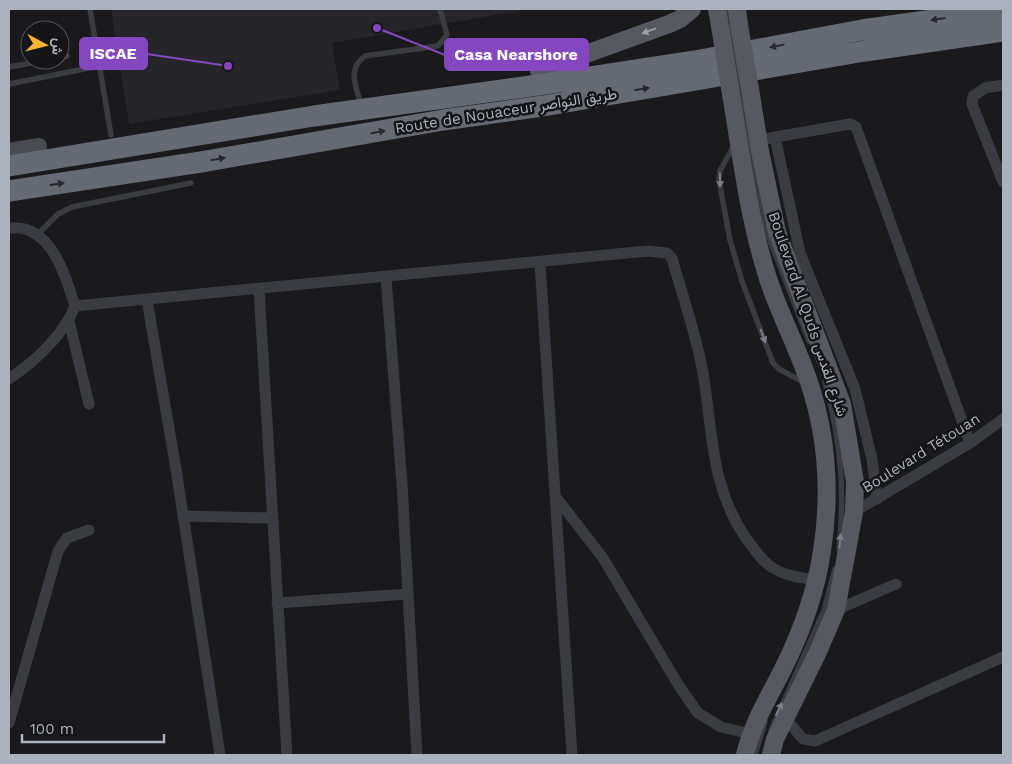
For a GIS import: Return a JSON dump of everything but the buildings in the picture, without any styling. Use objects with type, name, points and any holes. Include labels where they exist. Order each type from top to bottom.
[{"type":"highway","name":"Route de Nouaceur طريق النواصر","points":[[9,166],[314,116],[695,61],[862,30],[1003,10]]},
{"type":"highway","name":"Route de Nouaceur طريق النواصر","points":[[9,192],[318,143],[443,120],[543,106],[865,51],[1003,32]]},
{"type":"highway","points":[[9,153],[39,146],[111,135],[634,58],[670,58],[695,61]]},
{"type":"main road","points":[[539,71],[674,21],[692,9]]},
{"type":"main road","name":"Boulevard Al Quds شارع القدس","points":[[727,17],[740,92],[738,136],[754,229],[766,273],[810,385],[823,439],[827,472],[827,512],[822,575],[794,645],[751,734],[746,755]]},
{"type":"main road","name":"Boulevard Al Quds شارع القدس","points":[[740,92],[766,138],[777,232],[842,404],[855,482],[854,512],[836,610],[817,654],[778,715],[771,755]]},
{"type":"street","points":[[1003,85],[978,91],[973,96],[972,104],[1003,182]]},
{"type":"street","points":[[877,499],[872,459],[855,389],[800,253],[766,138],[850,124],[856,126],[970,443]]},
{"type":"street","points":[[9,228],[16,227],[37,235],[46,241],[53,251],[75,306],[69,321],[20,371],[9,379]]},
{"type":"street","points":[[75,306],[653,251],[667,253],[672,258],[701,363],[716,472],[726,503],[750,544],[771,567],[781,572],[822,575]]},
{"type":"street","points":[[540,263],[572,755]]},
{"type":"street","points":[[386,277],[417,755]]},
{"type":"street","points":[[259,289],[271,518],[287,755]]},
{"type":"street","points":[[147,300],[220,755]]},
{"type":"street","points":[[69,321],[89,404]]},
{"type":"street","name":"Boulevard Tétouan","points":[[854,512],[970,443],[1003,419]]},
{"type":"street","points":[[555,496],[603,558],[679,686],[698,713],[721,727],[751,734]]},
{"type":"street","points":[[183,516],[271,518]]},
{"type":"street","points":[[9,723],[58,551],[67,538],[89,530]]},
{"type":"street","points":[[836,610],[896,584]]},
{"type":"street","points":[[277,603],[407,594]]},
{"type":"street","points":[[778,715],[802,740],[815,741],[1003,658]]},
{"type":"lane","points":[[90,9],[111,135]]},
{"type":"lane","points":[[359,98],[354,72],[360,60],[365,56],[438,46],[447,35],[440,9]]},
{"type":"lane","points":[[9,84],[100,66]]},
{"type":"lane","points":[[740,92],[758,231],[775,274]]},
{"type":"lane","points":[[740,92],[766,228],[811,346]]},
{"type":"lane","points":[[738,136],[719,176],[730,240],[742,281],[773,363],[784,372],[810,385]]},
{"type":"lane","points":[[37,235],[58,214],[72,207],[191,183]]},
{"type":"lane","points":[[792,318],[826,413],[834,465],[834,492]]},
{"type":"lane","points":[[762,755],[776,715],[824,610],[838,560],[842,472],[836,420],[818,363]]},
{"type":"lane","points":[[833,528],[834,510]]},
{"type":"lane","points":[[778,695],[807,633],[822,575]]},
{"type":"lane","points":[[755,755],[778,715]]},
{"type":"shaded area","points":[[111,9],[531,9],[332,43],[340,90],[129,124]]},
{"type":"place","name":"Casa Nearshore","points":[[377,28]]},
{"type":"place","name":"ISCAE","points":[[228,66]]}]
